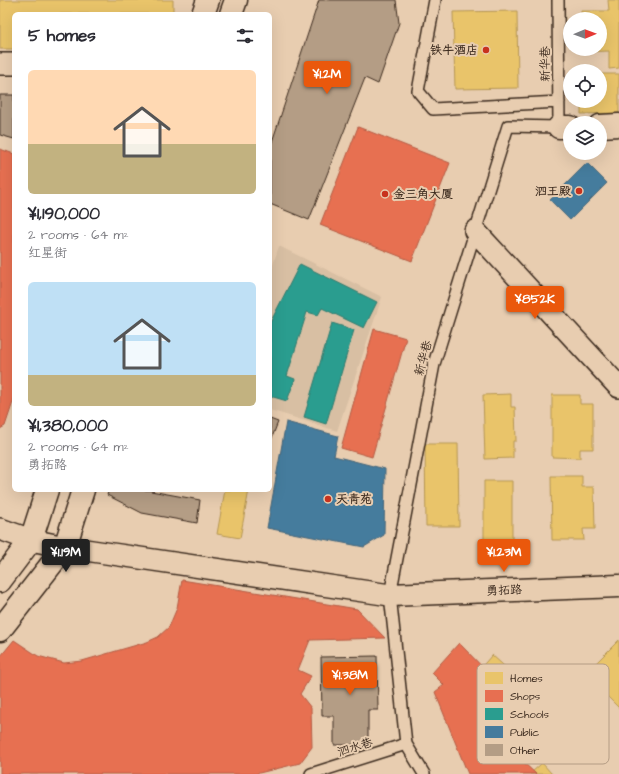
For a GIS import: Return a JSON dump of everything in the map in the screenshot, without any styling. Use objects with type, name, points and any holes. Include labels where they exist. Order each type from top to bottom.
[{"type":"main road","points":[[204,12],[208,0]]},
{"type":"main road","points":[[232,12],[236,0]]},
{"type":"main road","points":[[607,126],[619,125]]},
{"type":"main road","points":[[0,580],[31,540],[46,492]]},
{"type":"main road","points":[[0,630],[65,547],[82,492]]},
{"type":"main road","name":"勇拓路","points":[[390,595],[619,586]]},
{"type":"street","points":[[0,64],[12,64]]},
{"type":"street","points":[[475,231],[619,387]]},
{"type":"street","points":[[0,529],[31,540],[65,547],[390,595]]},
{"type":"lane","points":[[436,0],[418,91],[433,109],[558,102]]},
{"type":"lane","name":"新华巷","points":[[558,0],[558,102],[563,123]]},
{"type":"lane","name":"新华巷","points":[[424,774],[406,744],[390,595],[434,364],[508,126],[563,127]]},
{"type":"lane","name":"泗水巷","points":[[311,774],[406,744]]},
{"type":"shaded area","points":[[279,246],[382,297],[337,431],[272,411],[272,268]]},
{"type":"building: Homes","points":[[0,0],[173,0],[173,12],[12,12],[12,49],[0,49]]},
{"type":"building: Homes","points":[[608,0],[619,0],[619,68],[609,69],[609,51],[607,51],[607,12],[581,11],[609,11]]},
{"type":"building: Homes","name":"铁牛酒店","points":[[517,11],[518,88],[455,89],[453,12]]},
{"type":"building: Homes","points":[[607,74],[619,74],[619,113],[581,114],[581,108],[607,108]]},
{"type":"building: Homes","points":[[511,394],[511,407],[515,407],[516,441],[513,441],[513,458],[485,459],[483,395]]},
{"type":"building: Homes","points":[[552,395],[580,395],[580,404],[593,404],[593,449],[580,449],[580,458],[552,457]]},
{"type":"building: Homes","points":[[425,444],[458,444],[459,526],[426,526]]},
{"type":"building: Homes","points":[[551,476],[582,476],[582,487],[594,487],[595,529],[583,529],[584,540],[552,540]]},
{"type":"building: Homes","points":[[484,481],[512,481],[512,545],[484,545]]},
{"type":"building: Homes","points":[[225,492],[249,492],[240,538],[217,534]]},
{"type":"building: Homes","points":[[619,640],[619,708],[609,698],[609,664],[595,664]]},
{"type":"building: Homes","points":[[492,655],[502,664],[484,664]]},
{"type":"building: Homes","points":[[477,672],[477,701],[463,688]]},
{"type":"building: Homes","points":[[541,764],[543,764],[552,774],[530,774]]},
{"type":"building: Shops","name":"金三角大厦","points":[[358,127],[450,163],[412,261],[320,225]]},
{"type":"building: Shops","points":[[0,149],[12,153],[12,405],[5,426],[0,429]]},
{"type":"building: Shops","points":[[374,329],[406,338],[372,457],[341,448]]},
{"type":"building: Shops","points":[[182,580],[357,609],[385,638],[310,640],[298,670],[311,676],[300,694],[311,708],[312,747],[300,763],[255,774],[0,774],[0,657],[14,640],[38,656],[64,663],[82,661],[147,642],[158,637],[169,627],[177,608]]},
{"type":"building: Shops","points":[[459,643],[480,664],[477,664],[477,764],[525,764],[536,774],[468,774],[435,692],[444,685],[432,673]]},
{"type":"building: Schools","points":[[300,264],[377,302],[364,328],[322,308],[318,315],[307,312],[287,376],[295,379],[287,401],[272,397],[272,319]]},
{"type":"building: Schools","points":[[332,323],[354,330],[326,424],[304,417]]},
{"type":"building: Public","name":"泗王殿","points":[[587,163],[607,183],[570,220],[550,200]]},
{"type":"building: Public","name":"天青苑","points":[[286,422],[338,436],[334,456],[385,469],[384,535],[364,547],[267,528]]},
{"type":"building: Other","points":[[319,0],[396,0],[399,23],[378,84],[365,78],[309,220],[272,205],[272,142]]},
{"type":"building: Other","points":[[0,95],[12,95],[12,138],[0,135]]},
{"type":"building: Other","points":[[272,420],[278,422],[272,437]]},
{"type":"building: Other","points":[[108,492],[156,492],[200,500],[197,523],[142,513],[107,495]]},
{"type":"building: Other","points":[[377,656],[378,710],[368,710],[368,745],[334,745],[334,716],[322,716],[321,657]]},
{"type":"place","name":"铁牛酒店","points":[[486,50]]},
{"type":"place","name":"泗王殿","points":[[579,191]]},
{"type":"place","name":"金三角大厦","points":[[385,194]]},
{"type":"place","name":"天青苑","points":[[328,499]]}]
